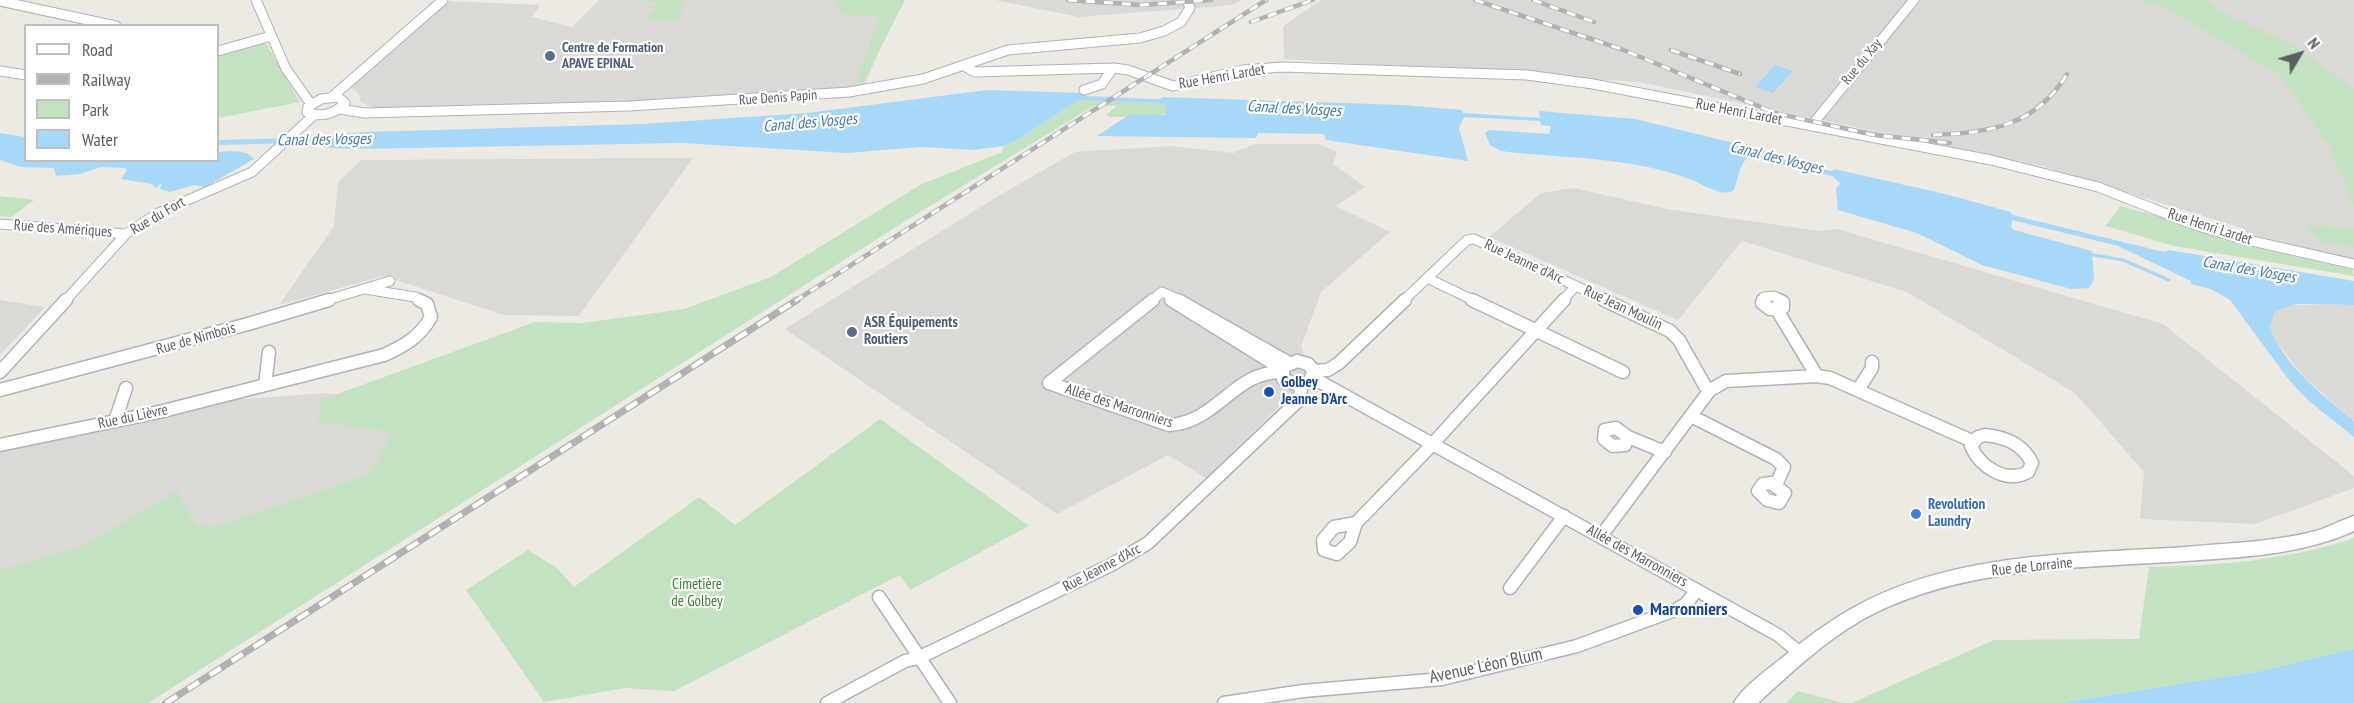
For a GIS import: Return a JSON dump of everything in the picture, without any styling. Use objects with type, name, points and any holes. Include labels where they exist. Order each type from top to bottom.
[{"type":"main road","name":"Rue de Lorraine","points":[[1744,703],[1800,653],[1868,608],[1919,586],[2032,565],[2264,546],[2319,537],[2354,523]]},
{"type":"street","points":[[256,0],[271,36],[302,94],[311,104]]},
{"type":"street","points":[[333,96],[345,100],[340,109],[330,114],[314,115],[307,112],[311,104],[333,96],[337,90],[443,0]]},
{"type":"street","name":"Rue Denis Papin","points":[[340,109],[364,113],[519,110],[770,99],[868,90],[964,66],[988,55],[1018,48],[1080,45],[1156,33],[1185,19],[1190,8],[1187,0]]},
{"type":"street","name":"Rue du Xay","points":[[1812,126],[1914,0]]},
{"type":"street","points":[[0,1],[107,24]]},
{"type":"street","points":[[219,51],[271,36]]},
{"type":"street","name":"Rue Henri Lardet","points":[[964,66],[969,71],[975,72],[1113,68],[1135,72],[1173,86],[1243,70],[1282,67],[1527,75],[1593,84],[2055,175],[2098,187],[2195,225],[2239,238],[2354,264]]},
{"type":"street","points":[[1084,90],[1106,83],[1113,68]]},
{"type":"street","points":[[0,71],[24,75]]},
{"type":"street","name":"Rue du Fort","points":[[0,372],[126,234],[158,213],[252,172],[314,115]]},
{"type":"street","name":"Rue des Amériques","points":[[0,224],[126,234]]},
{"type":"street","name":"Rue Jeanne d'Arc","points":[[827,703],[905,661],[918,658],[1111,565],[1148,543],[1299,400],[1302,384],[1314,374],[1328,370],[1339,363],[1467,240],[1474,239],[1576,286],[1433,443],[1356,522]]},
{"type":"street","points":[[1427,278],[1623,372]]},
{"type":"street","name":"Rue de Nimbois","points":[[0,390],[87,369],[390,281]]},
{"type":"street","name":"Rue Jean Moulin","points":[[1576,286],[1670,331],[1679,340],[1705,386],[1710,390]]},
{"type":"street","name":"Rue du Lièvre","points":[[0,445],[115,421],[384,355],[407,345],[424,331],[431,317],[427,304],[394,292],[365,289]]},
{"type":"street","name":"Allée des Marronniers","points":[[1284,368],[1181,309],[1162,292],[1049,383],[1169,425],[1182,426],[1200,420],[1254,376],[1284,368],[1303,362],[1314,374],[1778,635],[1800,653]]},
{"type":"street","points":[[1777,310],[1817,376]]},
{"type":"street","points":[[265,385],[269,352]]},
{"type":"street","points":[[1858,390],[1872,369],[1872,362]]},
{"type":"street","points":[[1284,368],[1287,382],[1302,384]]},
{"type":"street","points":[[1601,537],[1710,390],[1726,381],[1817,376],[1830,378],[1972,441]]},
{"type":"street","points":[[115,421],[126,388]]},
{"type":"street","points":[[1691,416],[1776,459],[1784,467],[1776,485]]},
{"type":"street","points":[[1995,435],[2015,443],[2029,456],[2030,469],[2019,476],[1992,471],[1972,453],[1972,441],[1978,437],[1995,435]]},
{"type":"street","points":[[1628,437],[1665,452]]},
{"type":"street","points":[[1510,588],[1564,516]]},
{"type":"street","name":"Avenue Léon Blum","points":[[1224,703],[1303,691],[1442,678],[1566,649],[1675,610],[1686,604],[1697,590]]},
{"type":"street","points":[[879,597],[950,703]]},
{"type":"shaded area","points":[[599,0],[901,0],[864,86],[827,91],[653,101],[373,108],[361,102],[358,93],[348,86],[448,1],[540,5],[532,17],[572,27]]},
{"type":"shaded area","points":[[995,0],[1241,0],[1233,5],[1079,17]]},
{"type":"shaded area","points":[[1321,0],[2354,0],[2354,266],[2250,243],[2245,229],[2038,165],[1639,82],[1284,59],[1283,26]]},
{"type":"shaded area","points":[[1255,144],[1319,144],[1337,152],[1333,164],[1365,187],[1336,206],[1390,232],[1321,292],[1301,347],[1312,374],[1206,478],[1168,455],[1057,514],[785,329],[1000,195],[1075,152],[1172,146],[1233,153]]},
{"type":"shaded area","points":[[693,158],[579,316],[504,315],[383,276],[279,305],[334,226],[338,182],[361,160]]},
{"type":"shaded area","points":[[1573,188],[1667,209],[1820,231],[1837,229],[2163,324],[2354,476],[2354,488],[2255,524],[2140,519],[2144,472],[2075,393],[1907,292],[1742,241],[1678,320],[1489,237],[1541,193]]},
{"type":"shaded area","points":[[0,300],[45,307],[0,355]]},
{"type":"shaded area","points":[[2288,305],[2354,305],[2354,421],[2304,377],[2278,344],[2270,326],[2271,318],[2275,311]]},
{"type":"shaded area","points":[[325,393],[416,404],[415,465],[0,597],[0,448],[231,400]]},
{"type":"green space","points":[[634,0],[686,0],[678,21],[646,19],[658,2]]},
{"type":"green space","points":[[837,0],[905,0],[863,83],[856,81],[880,16],[844,15],[836,8]]},
{"type":"green space","points":[[2140,0],[2205,0],[2220,11],[2291,44],[2354,89],[2354,207],[2330,148],[2281,76],[2170,10]]},
{"type":"green space","points":[[264,43],[267,45],[300,102],[219,118],[219,53],[250,44]]},
{"type":"green space","points":[[1079,100],[1161,103],[1166,107],[1167,113],[1157,117],[1110,117],[1106,115],[1117,106],[1095,105],[907,220],[148,703],[0,703],[0,570],[81,547],[177,491],[195,524],[214,527],[370,474],[392,432],[318,422],[321,400],[535,322],[583,323],[684,309],[771,277],[920,185],[1002,152],[1004,146],[1019,139]]},
{"type":"green space","points":[[0,196],[34,200],[11,217],[0,216]]},
{"type":"green space","points":[[2120,206],[2347,267],[2353,270],[2354,276],[2174,246],[2106,226]]},
{"type":"green space","points":[[2305,225],[2354,228],[2354,247],[2319,241]]},
{"type":"green space","name":"Cimetière de Golbey","points":[[880,419],[1029,526],[910,590],[900,575],[674,691],[625,688],[544,702],[466,590],[528,550],[557,568],[574,587],[699,497],[735,525]]},
{"type":"green space","points":[[2354,538],[2354,649],[2255,672],[2061,703],[1852,703],[1994,640],[2139,639],[2149,567],[2201,565],[2279,557]]},
{"type":"green space","points":[[1798,691],[1843,703],[1786,703]]},
{"type":"water","points":[[1775,65],[1793,71],[1773,93],[1755,87]]},
{"type":"water","name":"Canal des Vosges","points":[[987,90],[1085,93],[1086,96],[1154,99],[1162,97],[1403,105],[1462,110],[1463,113],[1540,118],[1539,111],[1635,119],[1751,147],[1750,151],[1826,170],[1833,171],[1834,169],[1945,194],[2011,212],[2012,215],[2164,252],[2169,250],[2354,281],[2354,305],[2296,304],[2275,311],[2270,326],[2276,341],[2294,367],[2354,421],[2354,437],[2309,401],[2289,380],[2230,300],[2211,289],[2191,284],[2191,281],[2118,246],[2012,220],[2011,227],[2014,230],[2092,251],[2094,280],[2089,288],[2071,289],[1982,265],[1917,233],[1838,210],[1836,189],[1840,183],[1832,176],[1748,155],[1740,169],[1734,190],[1724,193],[1669,172],[1645,166],[1501,151],[1490,145],[1485,133],[1489,130],[1549,134],[1551,126],[1541,125],[1540,121],[1464,117],[1459,128],[1468,161],[1326,140],[1324,134],[1258,133],[1256,138],[1097,136],[1129,115],[1165,115],[1166,107],[1161,103],[1079,100],[1019,139],[1004,146],[973,150],[921,147],[847,153],[682,143],[356,149],[293,143],[219,145],[219,140],[297,138],[366,132],[642,124],[808,113]]},
{"type":"water","points":[[0,133],[24,137],[24,162],[219,162],[219,152],[233,151],[243,152],[254,159],[205,187],[194,185],[170,192],[160,189],[162,183],[155,188],[152,184],[121,179],[127,170],[125,168],[101,167],[80,174],[56,176],[54,168],[21,167],[0,160]]},
{"type":"water","points":[[2354,649],[2354,703],[2061,703],[2255,672]]},
{"type":"waterway","points":[[2088,254],[2123,260],[2169,280]]},
{"type":"railway","points":[[1068,0],[1141,5],[1211,0]]},
{"type":"railway","points":[[795,301],[1266,0]]},
{"type":"railway","points":[[1251,22],[1313,0]]},
{"type":"railway","points":[[1475,0],[1621,49],[1775,113],[1874,135],[1950,143]]},
{"type":"railway","points":[[1533,0],[1594,22]]},
{"type":"railway","points":[[1671,50],[1740,74]]},
{"type":"railway","points":[[1933,135],[1992,129],[2026,116],[2055,91],[2067,74]]},
{"type":"railway","points":[[166,703],[797,300]]},
{"type":"place","name":"Centre de Formation APAVE EPINAL","points":[[550,56]]},
{"type":"place","name":"ASR Équipements Routiers","points":[[852,332]]},
{"type":"place","name":"Golbey Jeanne D'Arc","points":[[1269,392]]},
{"type":"place","name":"Revolution Laundry","points":[[1916,514]]},
{"type":"place","name":"Marronniers","points":[[1638,610]]}]
